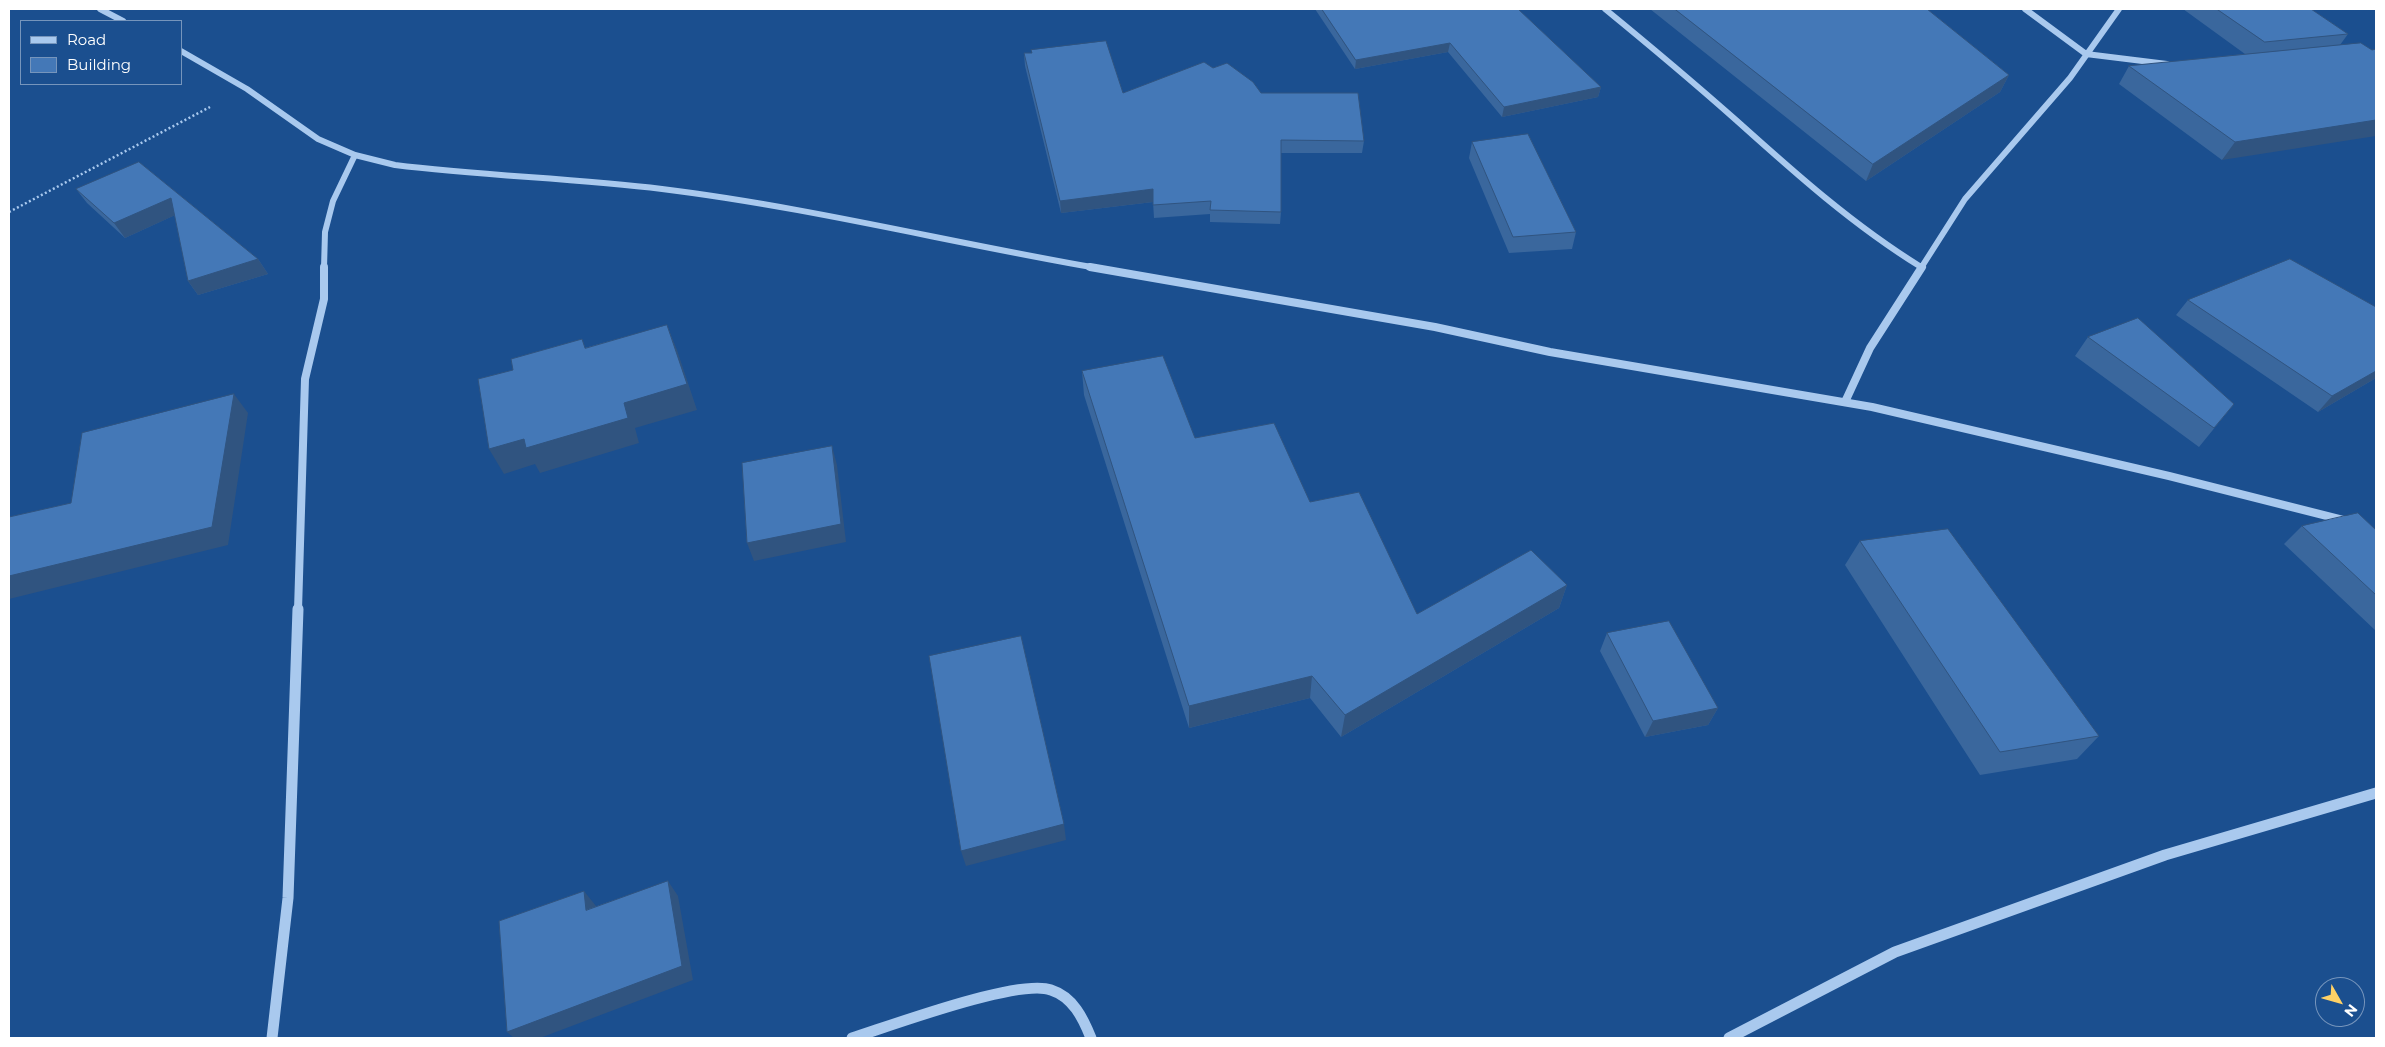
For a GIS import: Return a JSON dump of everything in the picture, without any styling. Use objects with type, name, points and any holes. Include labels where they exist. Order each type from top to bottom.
[{"type":"street","points":[[100,9],[121,20]]},
{"type":"street","points":[[1605,9],[1678,69],[1825,199],[1882,243],[1921,267]]},
{"type":"street","points":[[2025,9],[2086,54],[2171,65]]},
{"type":"street","points":[[1845,402],[1870,348],[1964,198],[2070,78],[2119,9]]},
{"type":"street","points":[[182,52],[247,88],[318,140],[355,155],[395,165],[662,189],[824,214],[932,238],[1055,261],[1435,327],[1606,362],[1845,402],[2169,476],[2358,524]]},
{"type":"street","points":[[272,1038],[289,868],[304,379],[324,299],[325,232],[332,201],[355,155]]},
{"type":"street","points":[[1729,1038],[1895,952],[2165,855],[2376,793]]},
{"type":"street","points":[[852,1038],[922,1014],[1006,992],[1039,987],[1069,999],[1079,1011],[1091,1038]]},
{"type":"path","points":[[9,212],[247,88]]},
{"type":"building","points":[[1322,9],[1518,9],[1601,87],[1504,107],[1450,43],[1356,60]]},
{"type":"building","points":[[1675,9],[1927,9],[2009,75],[1873,164]]},
{"type":"building","points":[[2217,9],[2311,9],[2348,34],[2265,42]]},
{"type":"building","points":[[1106,41],[1123,93],[1204,62],[1213,68],[1227,63],[1253,82],[1261,93],[1358,93],[1364,141],[1281,140],[1281,212],[1210,210],[1211,201],[1153,205],[1153,189],[1060,201],[1024,53],[1032,53],[1031,50]]},
{"type":"building","points":[[2361,43],[2372,50],[2376,49],[2376,120],[2235,142],[2129,66]]},
{"type":"building","points":[[1528,134],[1576,232],[1513,237],[1472,142]]},
{"type":"building","points":[[139,162],[258,259],[188,281],[171,198],[114,223],[76,189]]},
{"type":"building","points":[[2290,259],[2376,307],[2376,371],[2332,396],[2188,300]]},
{"type":"building","points":[[2138,318],[2234,404],[2214,428],[2088,337]]},
{"type":"building","points":[[667,325],[687,384],[624,403],[628,418],[526,448],[524,439],[489,449],[478,379],[513,370],[511,359],[582,339],[585,348]]},
{"type":"building","points":[[1163,356],[1195,438],[1274,423],[1310,502],[1359,492],[1417,614],[1531,550],[1567,585],[1345,715],[1312,676],[1189,706],[1082,371]]},
{"type":"building","points":[[234,394],[212,527],[9,576],[9,517],[71,503],[82,433]]},
{"type":"building","points":[[832,446],[841,524],[747,543],[742,463]]},
{"type":"building","points":[[2358,513],[2376,530],[2376,595],[2302,526]]},
{"type":"building","points":[[1948,529],[2099,736],[2000,752],[1860,541]]},
{"type":"building","points":[[1669,621],[1718,708],[1653,721],[1607,633]]},
{"type":"building","points":[[1021,636],[1064,824],[961,851],[929,656]]},
{"type":"building","points":[[668,881],[682,966],[507,1032],[499,921],[584,891],[586,910]]}]
